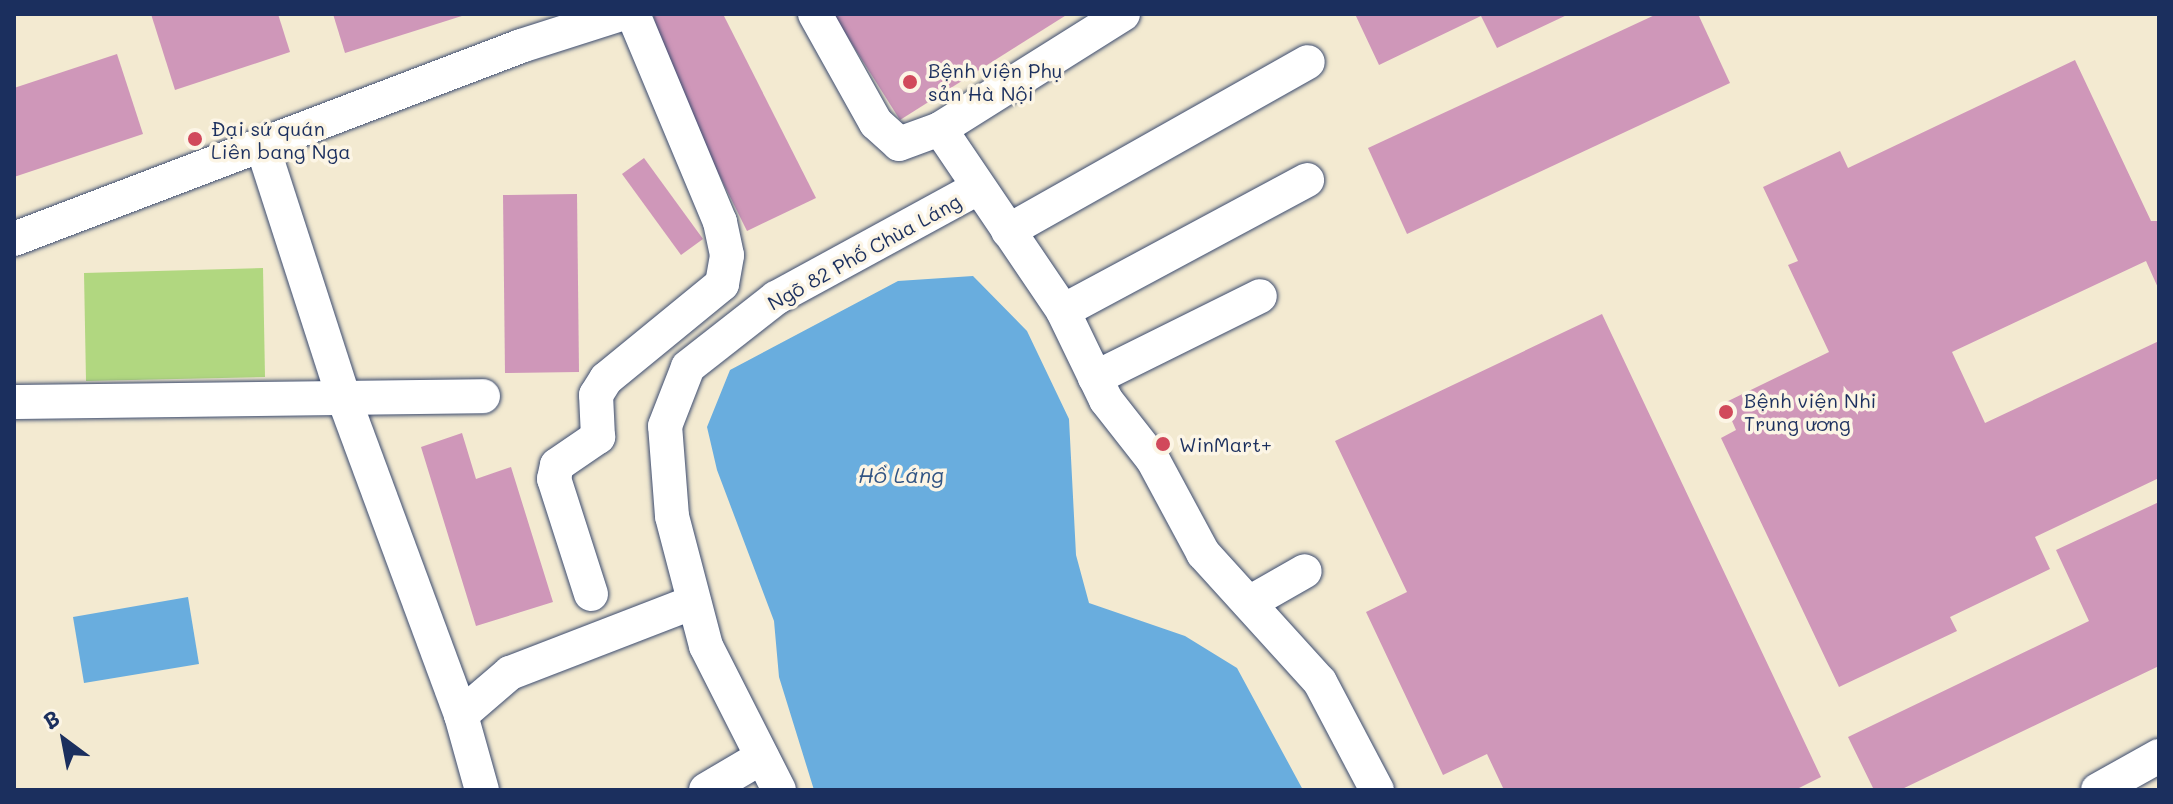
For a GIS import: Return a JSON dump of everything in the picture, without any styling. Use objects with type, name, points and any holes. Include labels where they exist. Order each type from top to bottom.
[{"type":"street","points":[[14,239],[263,148],[521,46],[621,14]]},
{"type":"street","points":[[591,594],[554,479],[557,465],[598,437],[596,395],[606,379],[722,284],[727,255],[720,222],[633,14]]},
{"type":"street","points":[[815,14],[885,134],[899,144],[940,129],[1123,14]]},
{"type":"street","points":[[1008,231],[1308,62]]},
{"type":"street","points":[[940,129],[1063,311],[1106,400],[1153,460],[1203,553],[1320,682],[1377,790]]},
{"type":"street","points":[[263,148],[343,396],[461,715],[482,790]]},
{"type":"street","points":[[1063,311],[1307,180]]},
{"type":"street","name":"Ngõ 82 Phố Chùa Láng","points":[[779,790],[706,646],[672,516],[665,426],[688,367],[776,298],[978,188]]},
{"type":"street","points":[[1095,378],[1260,296]]},
{"type":"street","points":[[14,402],[483,396]]},
{"type":"street","points":[[1249,603],[1305,571]]},
{"type":"street","points":[[461,715],[510,673],[694,602]]},
{"type":"street","points":[[2098,790],[2159,756]]},
{"type":"street","points":[[706,790],[762,757]]},
{"type":"green space","points":[[263,268],[265,377],[86,381],[84,273]]},
{"type":"water","name":"Hồ Láng","points":[[973,276],[1027,331],[1069,419],[1076,555],[1089,603],[1185,636],[1237,668],[1303,790],[814,790],[779,677],[774,621],[717,470],[707,427],[730,370],[898,281]]},
{"type":"water","points":[[188,597],[199,664],[84,683],[73,617]]},
{"type":"building","points":[[151,14],[278,14],[290,52],[175,90]]},
{"type":"building","points":[[333,14],[465,14],[465,15],[345,53]]},
{"type":"building","points":[[653,14],[723,14],[816,198],[747,231],[669,74]]},
{"type":"building","points":[[833,14],[1068,14],[900,120]]},
{"type":"building","points":[[1355,14],[1569,14],[1497,48],[1481,16],[1379,65]]},
{"type":"building","points":[[1657,14],[1698,14],[1730,83],[1407,234],[1368,148]]},
{"type":"building","points":[[117,54],[143,134],[14,177],[14,88]]},
{"type":"building","points":[[2075,60],[2151,221],[2159,221],[2159,290],[2146,261],[1952,352],[1985,423],[2159,341],[2159,478],[2035,537],[2050,569],[1950,617],[1957,631],[1839,687],[1721,438],[1736,430],[1724,403],[1829,352],[1788,265],[1798,261],[1763,187],[1840,151],[1848,168]]},
{"type":"building","points":[[644,158],[703,239],[681,255],[622,174]]},
{"type":"building","points":[[577,194],[579,372],[505,373],[503,195]]},
{"type":"building","points":[[1602,314],[1821,777],[1795,790],[1504,790],[1487,754],[1443,775],[1366,612],[1407,592],[1335,441]]},
{"type":"building","points":[[462,433],[476,479],[511,467],[553,602],[476,626],[421,447]]},
{"type":"building","points":[[2159,502],[2159,666],[1900,790],[1874,790],[1848,737],[2089,621],[2056,550]]},
{"type":"place","name":"Bệnh viện Phụ sản Hà Nội","points":[[910,82]]},
{"type":"place","name":"Đại sứ quán Liên bang Nga","points":[[195,139]]},
{"type":"place","name":"Bệnh viện Nhi Trung ương","points":[[1726,412]]},
{"type":"place","name":"WinMart+","points":[[1163,444]]}]
